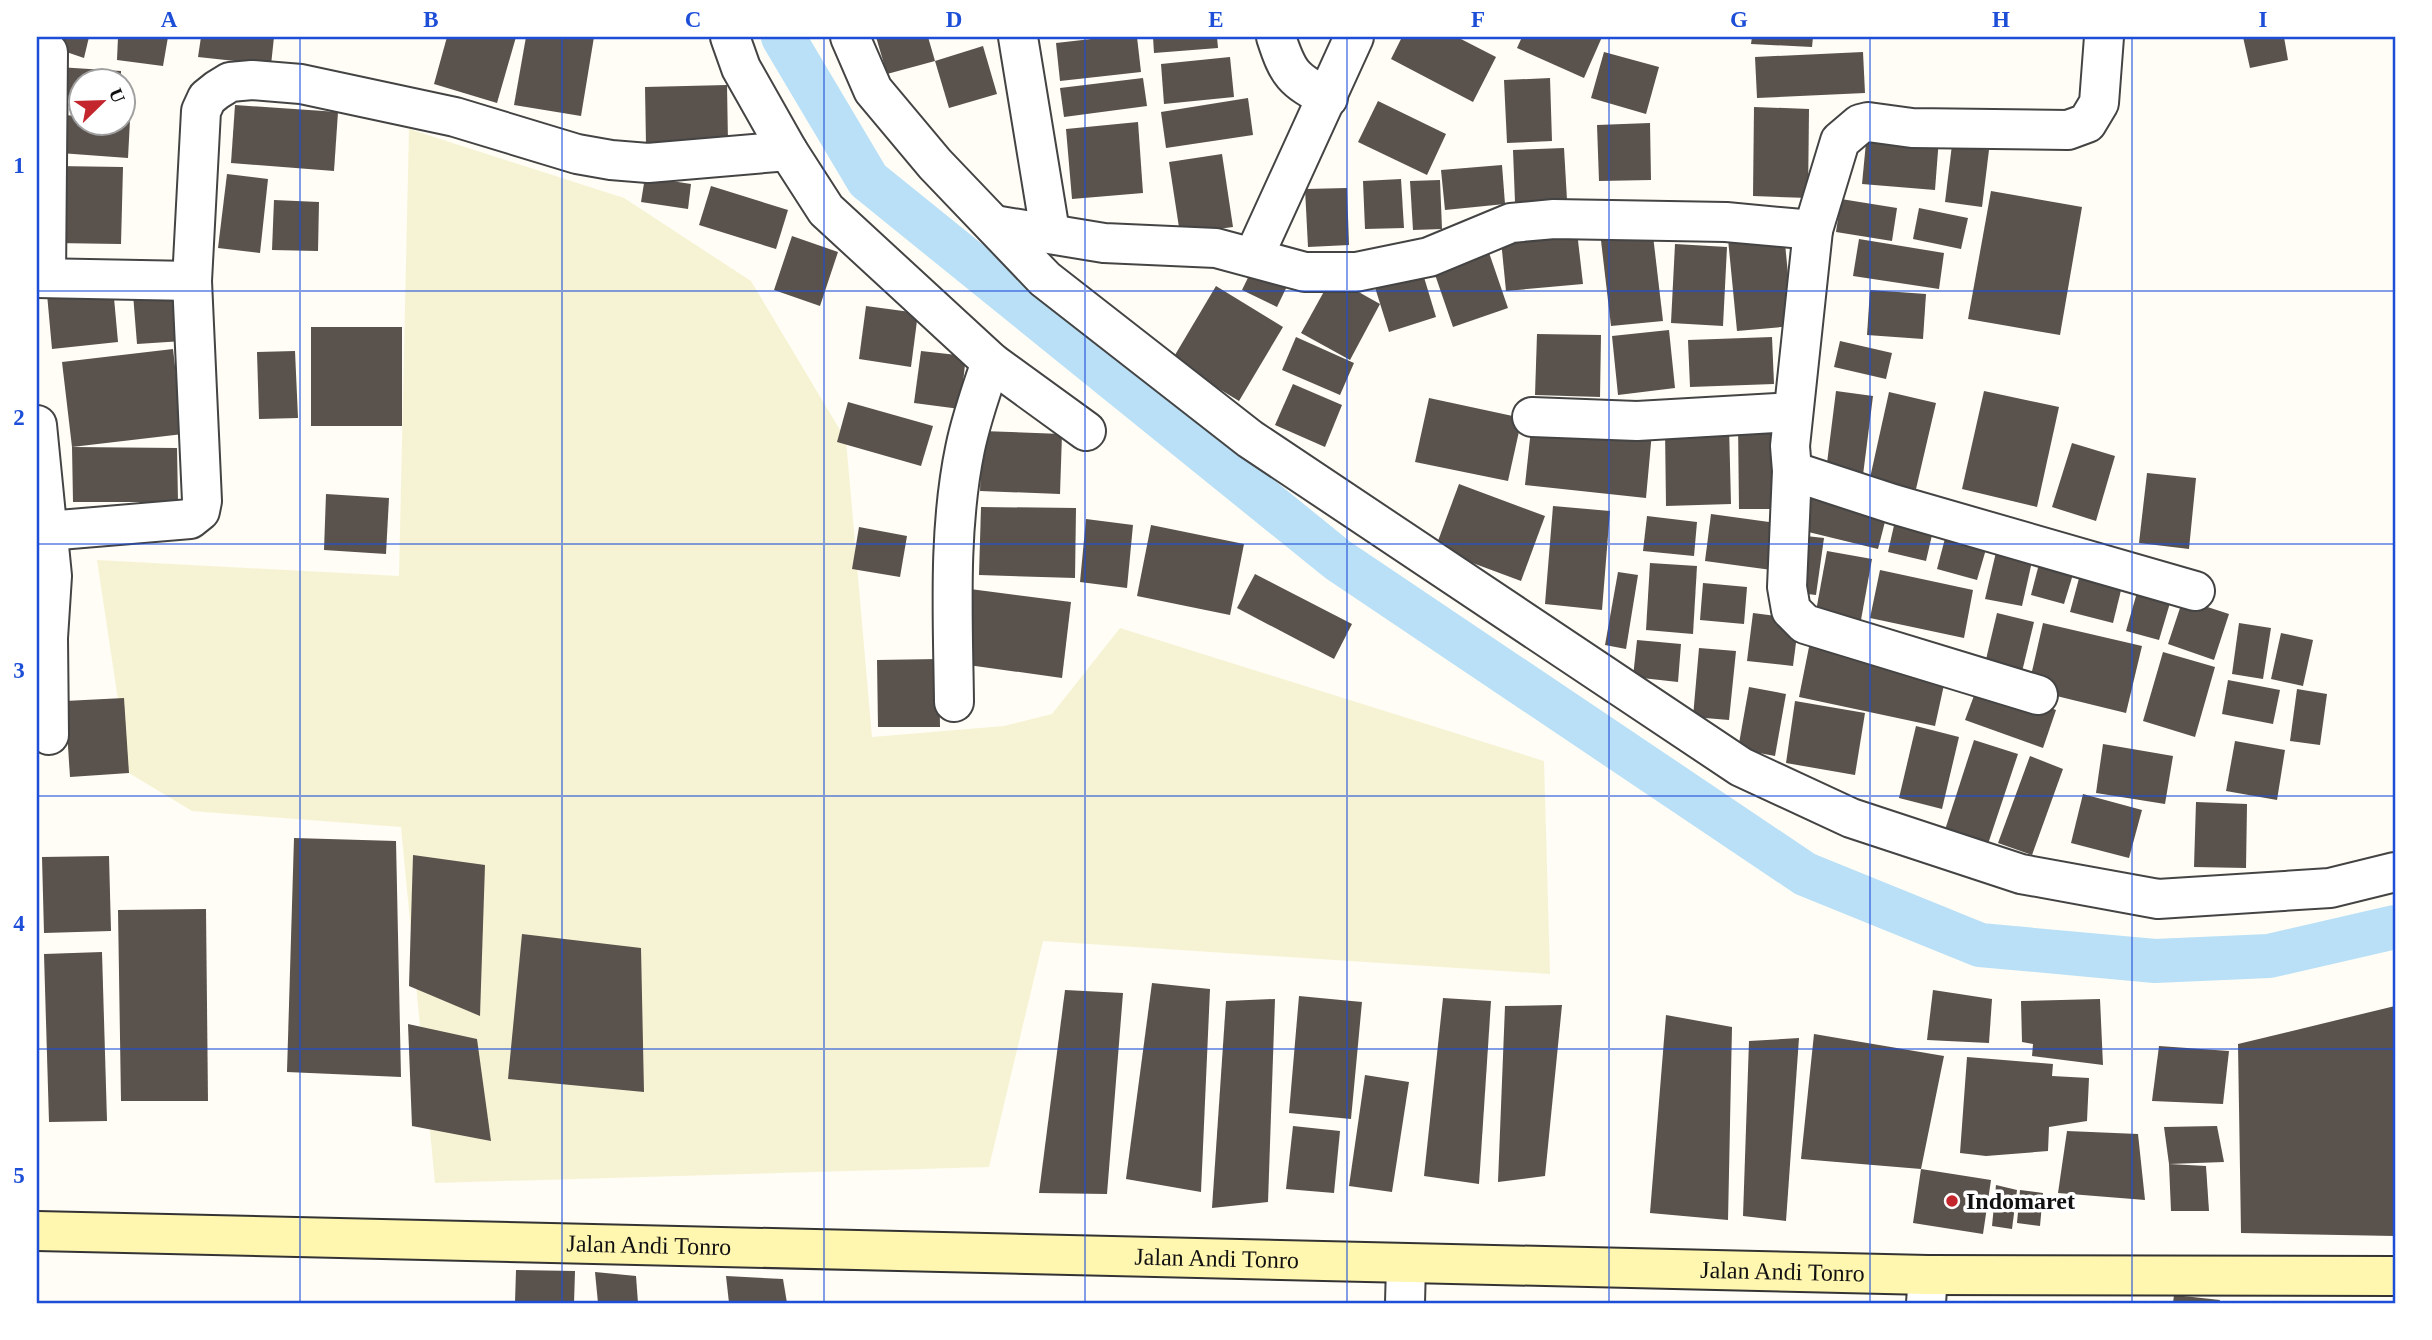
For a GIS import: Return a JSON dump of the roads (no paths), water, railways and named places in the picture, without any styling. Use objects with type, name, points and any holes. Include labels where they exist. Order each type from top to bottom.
[{"type":"street","points":[[730,37],[741,68],[788,151],[826,210],[990,362],[1086,431]]},
{"type":"street","points":[[850,37],[873,90],[935,164],[1045,279],[1250,439],[1741,766],[1851,818],[2021,874],[2158,899],[2330,888],[2395,873]]},
{"type":"street","points":[[1018,37],[1050,232]]},
{"type":"street","points":[[1276,37],[1283,58],[1298,83],[1328,98]]},
{"type":"street","points":[[1254,256],[1354,37]]},
{"type":"street","points":[[2038,695],[1805,624],[1791,610],[1787,587],[1792,412],[1813,230],[1840,141],[1850,129],[1868,121],[1912,128],[2068,130],[2087,122],[2099,103],[2105,37]]},
{"type":"street","points":[[48,52],[42,278],[192,281]]},
{"type":"street","points":[[47,531],[190,519],[200,511],[202,501],[192,281],[201,111],[207,98],[230,82],[252,80],[301,83],[455,117],[578,154],[611,160],[648,163],[788,151]]},
{"type":"street","points":[[994,225],[1050,232],[1104,243],[1216,248],[1254,256],[1305,272],[1356,272],[1429,257],[1511,223],[1555,219],[1727,222],[1813,230]]},
{"type":"street","points":[[954,702],[953,598],[964,451],[990,362]]},
{"type":"street","points":[[1532,417],[1637,421],[1792,412]]},
{"type":"street","points":[[37,425],[52,576],[42,638],[49,735]]},
{"type":"street","points":[[1792,471],[1893,504],[2194,591]]},
{"type":"street","name":"Jalan Andi Tonro","points":[[37,1231],[1406,1265],[1927,1289],[2395,1276]]},
{"type":"street","points":[[1405,1303],[1406,1265]]},
{"type":"waterway","points":[[783,37],[868,180],[1338,560],[1805,874],[1980,945],[2155,961],[2269,956],[2395,927]]},
{"type":"place","name":"Indomaret","points":[[1952,1201]]}]
